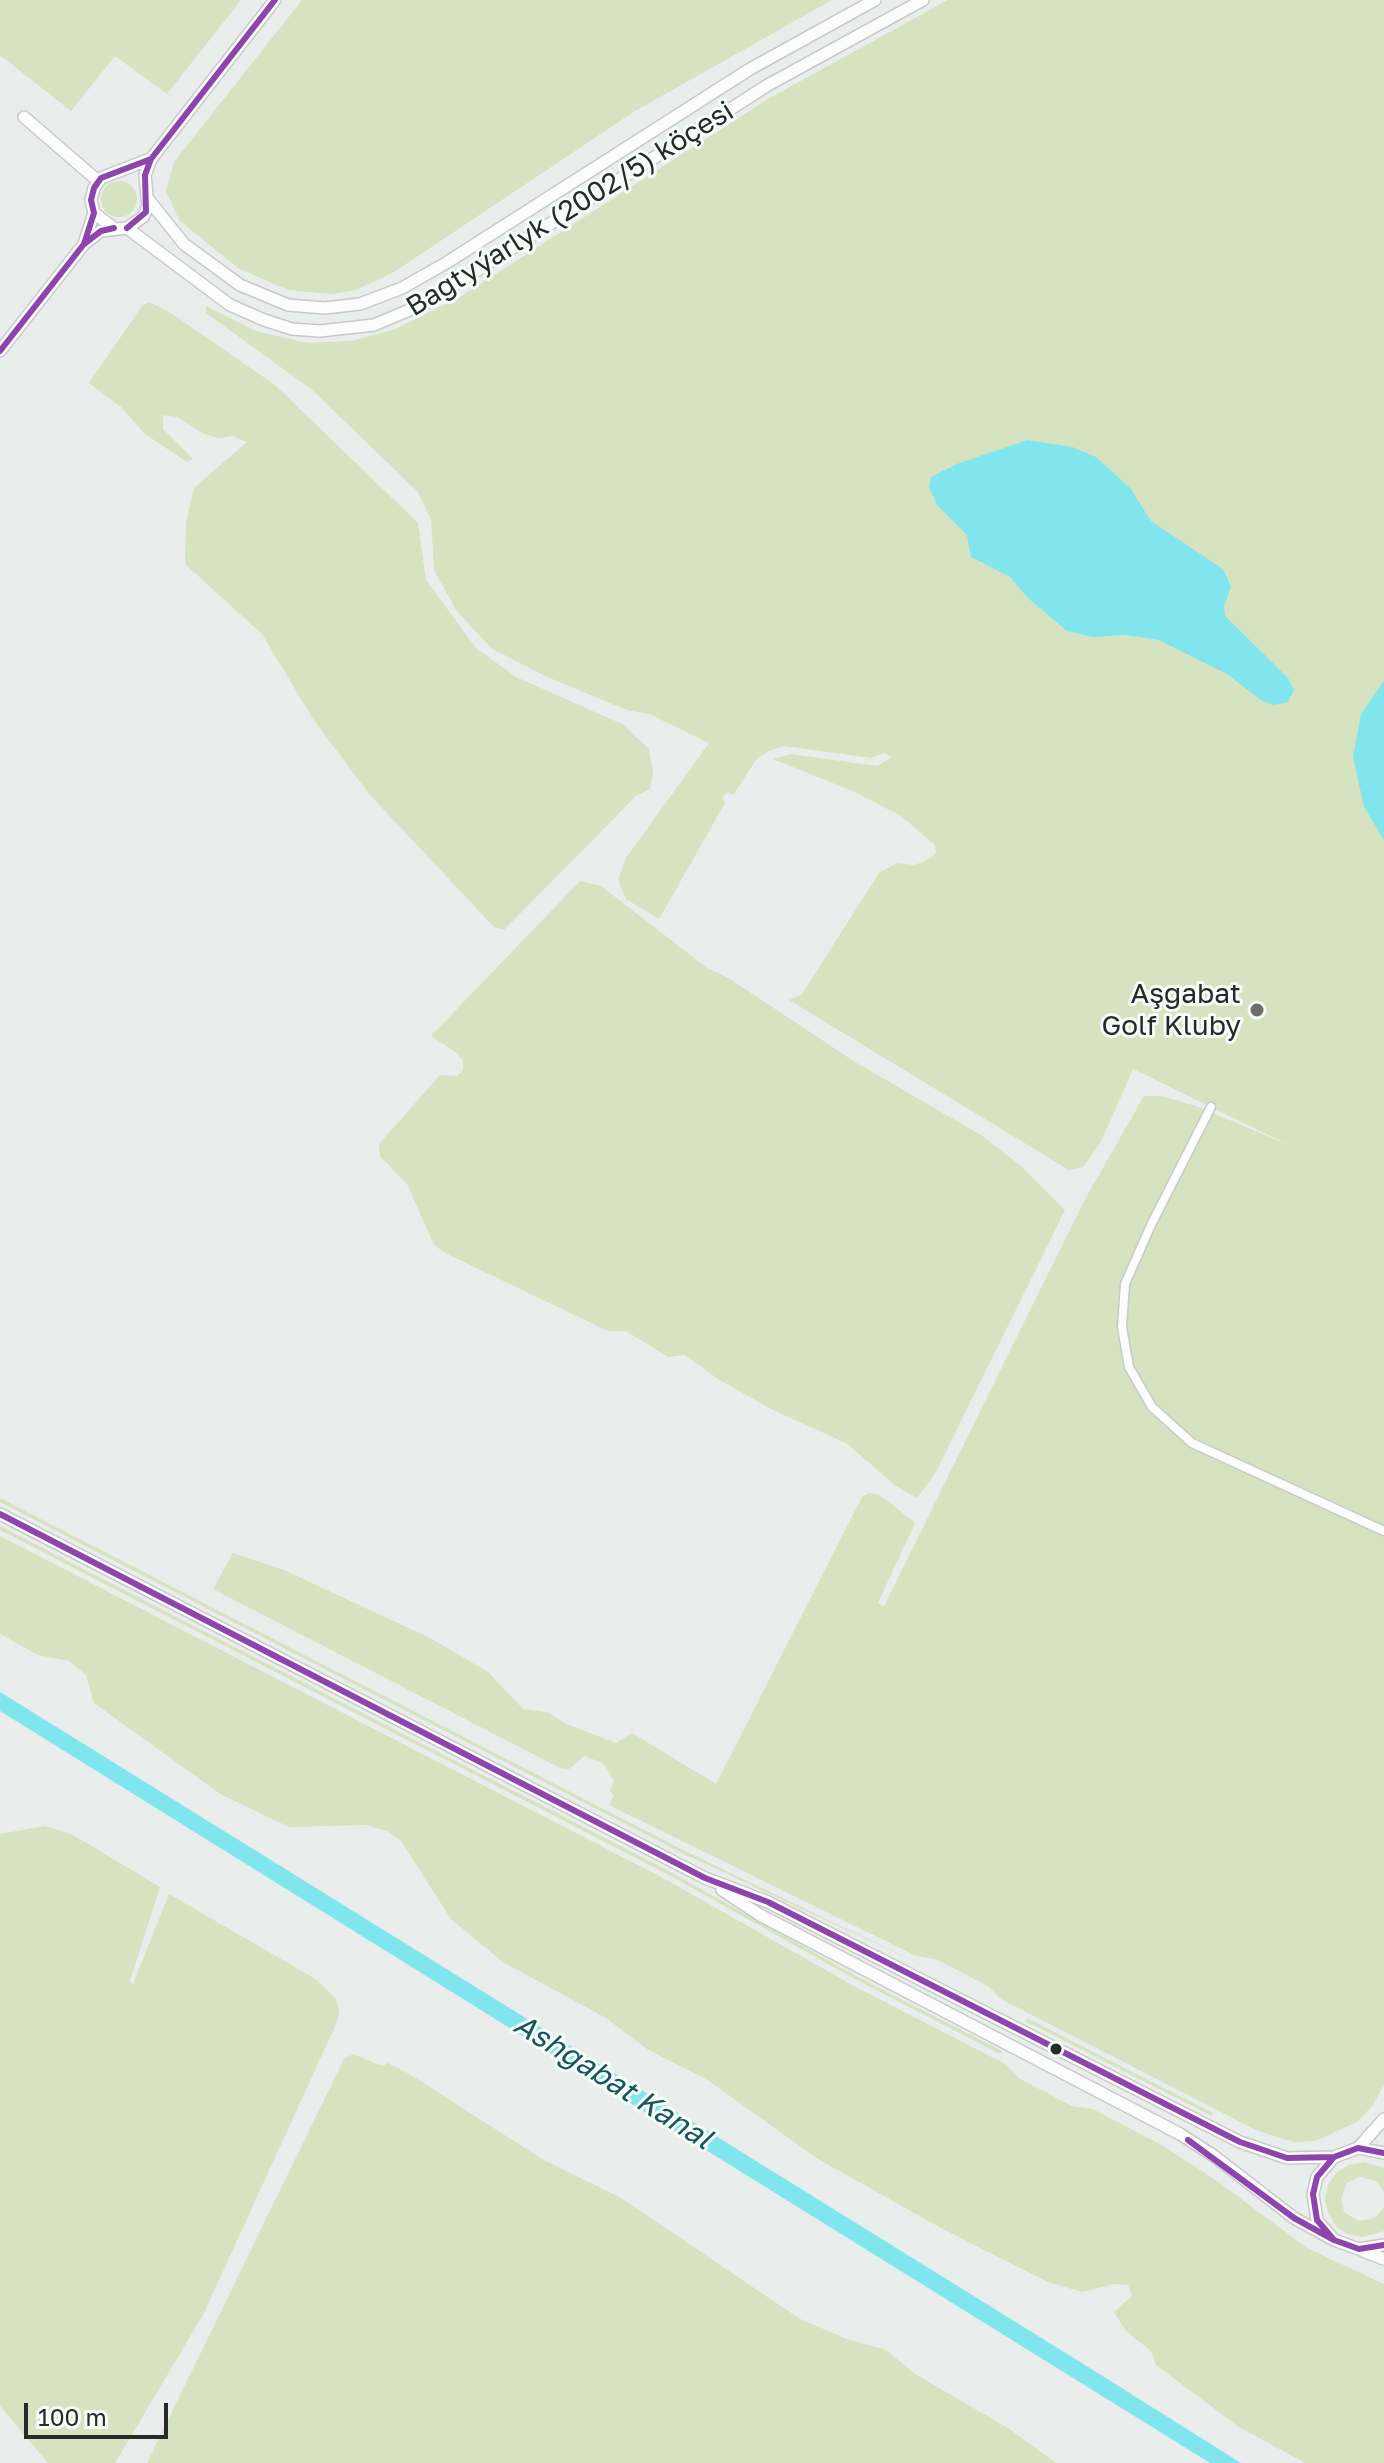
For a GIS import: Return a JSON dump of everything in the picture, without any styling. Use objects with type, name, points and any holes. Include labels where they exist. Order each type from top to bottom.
[{"type":"main road","points":[[0,351],[84,244],[101,231],[120,228],[143,217],[151,159],[275,0]]},
{"type":"main road","name":"Bagtyýarlyk (2002/5) köçesi","points":[[147,193],[184,244],[211,267],[251,290],[288,305],[309,308],[360,304],[402,288],[446,263],[750,69],[875,0]]},
{"type":"main road","name":"Bagtyýarlyk (2002/5) köçesi","points":[[120,228],[230,305],[264,320],[292,329],[320,331],[374,325],[426,303],[768,85],[923,0]]},
{"type":"main road","points":[[24,117],[98,181]]},
{"type":"main road","points":[[84,244],[94,213],[92,194],[98,181],[151,159]]},
{"type":"main road","points":[[119,171],[132,174],[147,193]]},
{"type":"main road","points":[[94,213],[102,222],[120,228]]},
{"type":"main road","points":[[0,1514],[705,1878],[768,1902],[1254,2148],[1287,2158],[1334,2157],[1358,2148],[1384,2119]]},
{"type":"main road","points":[[705,1878],[760,1915],[1180,2134],[1214,2156],[1294,2218],[1334,2240],[1384,2259]]},
{"type":"main road","points":[[1358,2148],[1384,2153]]},
{"type":"main road","points":[[1334,2157],[1317,2177],[1313,2203],[1322,2228],[1334,2240]]},
{"type":"main road","points":[[1359,2249],[1384,2245]]},
{"type":"street","points":[[1211,1107],[1125,1284],[1122,1327],[1129,1367],[1152,1407],[1192,1443],[1384,1531]]},
{"type":"green space","points":[[0,0],[241,0],[167,94],[115,56],[71,111],[0,55]]},
{"type":"green space","points":[[302,0],[832,0],[635,111],[394,272],[356,290],[331,294],[288,290],[238,268],[179,220],[166,191],[174,162]]},
{"type":"green space","points":[[948,0],[1384,0],[1384,2085],[1373,2105],[1357,2122],[1315,2141],[1293,2142],[1258,2131],[1001,1999],[988,1986],[936,1959],[916,1956],[609,1805],[614,1796],[610,1790],[614,1780],[603,1763],[584,1756],[569,1769],[560,1768],[213,1589],[233,1553],[284,1570],[432,1639],[488,1672],[523,1709],[547,1712],[566,1724],[616,1743],[632,1733],[716,1784],[862,1497],[869,1493],[880,1495],[915,1523],[878,1603],[884,1606],[1084,1201],[1144,1096],[1161,1096],[1196,1106],[1289,1145],[1133,1069],[1101,1142],[1083,1167],[1069,1170],[789,1000],[802,994],[879,873],[897,863],[914,865],[936,854],[935,845],[901,816],[855,792],[773,759],[791,754],[877,766],[892,757],[885,753],[871,758],[785,746],[768,751],[756,760],[733,795],[727,792],[722,798],[725,803],[659,919],[626,899],[618,880],[626,858],[709,743],[649,714],[627,710],[545,676],[491,648],[456,610],[434,570],[431,519],[418,492],[311,389],[206,313],[206,306],[256,331],[307,343],[351,341],[393,330],[460,297],[768,99]]},
{"type":"green space","points":[[119,181],[132,186],[137,199],[132,212],[119,217],[106,212],[101,199],[106,186]]},
{"type":"green space","points":[[149,302],[171,313],[275,385],[418,523],[426,580],[476,648],[516,677],[622,724],[649,749],[653,773],[650,789],[636,796],[504,930],[494,927],[370,795],[313,719],[262,634],[185,564],[186,523],[194,488],[247,442],[232,436],[218,438],[204,434],[177,417],[163,415],[163,429],[193,459],[187,462],[145,434],[121,407],[89,383],[142,306]]},
{"type":"green space","points":[[580,881],[601,886],[707,968],[730,979],[855,1062],[981,1135],[1021,1166],[1065,1210],[936,1472],[917,1498],[896,1486],[846,1443],[773,1410],[718,1379],[685,1355],[668,1357],[626,1331],[608,1331],[445,1253],[434,1245],[407,1184],[380,1156],[379,1144],[440,1075],[457,1076],[463,1070],[463,1061],[457,1053],[431,1036]]},
{"type":"green space","points":[[0,1498],[683,1850],[930,1969],[682,1853],[0,1502]]},
{"type":"green space","points":[[0,1526],[669,1871],[856,1976],[1002,2051],[1000,2054],[855,1979],[667,1874],[0,1530]]},
{"type":"green space","points":[[0,1536],[665,1879],[852,1985],[1005,2064],[1020,2079],[1072,2106],[1093,2109],[1165,2147],[1217,2181],[1307,2248],[1384,2284],[1384,2463],[1305,2463],[1239,2427],[1156,2365],[1151,2351],[1126,2331],[1114,2312],[1132,2296],[1128,2285],[1114,2284],[1082,2292],[1048,2282],[941,2228],[818,2159],[709,2081],[647,2049],[606,2018],[503,1962],[451,1919],[401,1841],[387,1831],[366,1825],[289,1827],[222,1795],[94,1703],[86,1675],[69,1661],[38,1655],[0,1634]]},
{"type":"green space","points":[[45,1826],[73,1835],[160,1887],[130,1981],[133,1984],[169,1894],[317,1980],[336,1999],[339,2011],[337,2022],[203,2315],[115,2463],[48,2463],[0,2406],[0,1834]]},
{"type":"green space","points":[[1027,2018],[1213,2113],[1212,2116],[1025,2021]]},
{"type":"green space","points":[[353,2054],[382,2066],[388,2063],[411,2075],[542,2159],[621,2198],[800,2319],[847,2339],[886,2350],[915,2374],[1008,2428],[1056,2463],[147,2463],[344,2059]]},
{"type":"green space","points":[[1364,2162],[1384,2168],[1384,2192],[1376,2181],[1359,2177],[1347,2183],[1341,2199],[1344,2212],[1358,2221],[1375,2218],[1384,2207],[1384,2231],[1363,2237],[1348,2234],[1336,2226],[1328,2213],[1325,2199],[1328,2185],[1337,2172]]},
{"type":"water","points":[[1027,440],[1072,447],[1096,457],[1130,488],[1151,521],[1223,569],[1231,587],[1224,606],[1225,616],[1288,678],[1294,690],[1288,702],[1274,705],[1262,701],[1227,674],[1159,640],[1126,635],[1093,637],[1067,631],[1028,598],[1010,577],[971,557],[967,535],[937,505],[929,487],[931,477],[957,464]]},
{"type":"water","points":[[1384,681],[1384,840],[1364,807],[1353,757],[1361,714]]},
{"type":"water","name":"Ashgabat Kanal","points":[[0,1692],[1241,2463],[1210,2463],[751,2178],[0,1711]]},
{"type":"transit line","points":[[127,228],[146,212],[145,175],[151,159],[275,0]]},
{"type":"transit line","points":[[114,228],[101,231],[84,244],[94,213],[91,200],[94,188],[101,178],[151,159]]},
{"type":"transit line","points":[[0,351],[84,244]]},
{"type":"transit line","points":[[0,1514],[705,1878],[768,1902],[1240,2142],[1287,2158],[1334,2157]]},
{"type":"transit line","points":[[1188,2140],[1294,2218],[1334,2240]]},
{"type":"transit line","points":[[1384,2153],[1358,2148],[1334,2157],[1317,2177],[1313,2194],[1317,2220],[1334,2240],[1359,2249],[1384,2245]]},
{"type":"place","name":"Aşgabat Golf Kluby","points":[[1257,1010]]}]
